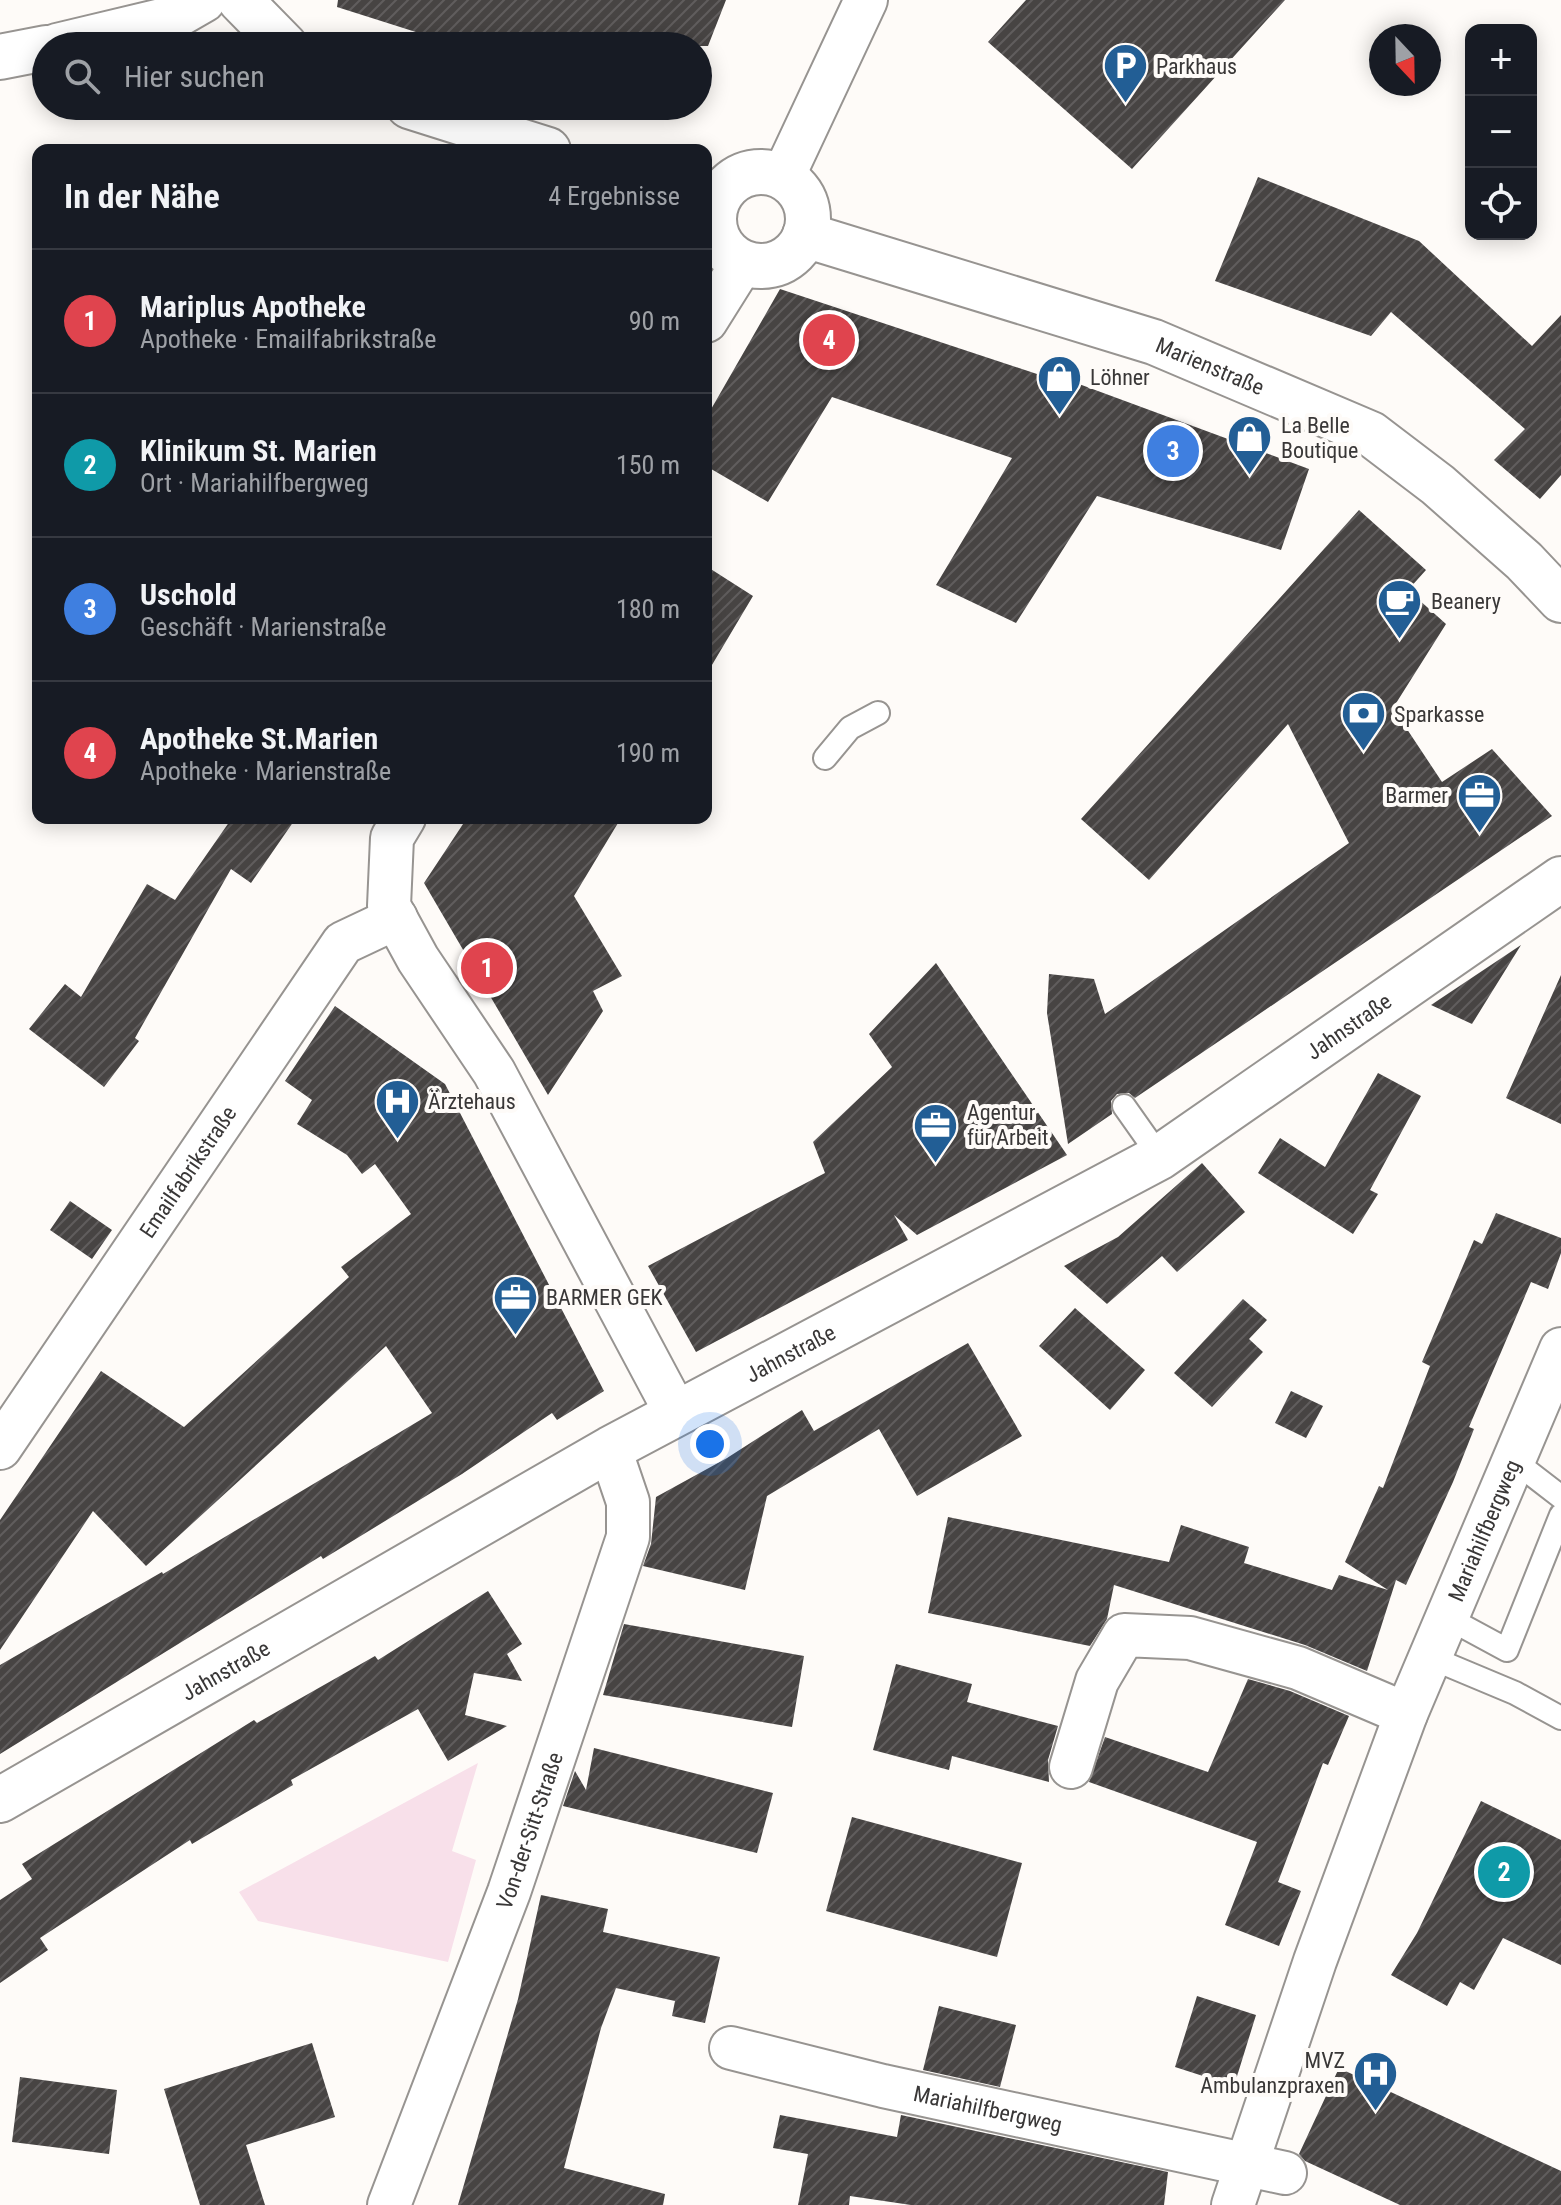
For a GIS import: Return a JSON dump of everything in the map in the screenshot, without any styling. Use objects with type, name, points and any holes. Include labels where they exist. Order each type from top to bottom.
[{"type":"street","points":[[116,32],[170,19],[203,0]]},
{"type":"street","points":[[240,0],[271,32]]},
{"type":"street","points":[[783,177],[866,0]]},
{"type":"street","points":[[453,120],[529,144]]},
{"type":"street","points":[[712,201],[737,179],[768,172],[783,177],[803,196],[808,222],[805,235],[787,258],[773,264],[743,262],[731,254],[716,232],[712,208]]},
{"type":"street","name":"Marienstraße","points":[[805,235],[1154,342],[1371,434],[1459,504],[1561,600]]},
{"type":"street","points":[[712,311],[743,262]]},
{"type":"street","points":[[400,824],[392,838],[389,906],[418,959],[494,1072],[676,1413]]},
{"type":"street","name":"Jahnstraße","points":[[0,1800],[610,1449],[1160,1157],[1561,879]]},
{"type":"street","name":"Emailfabrikstraße","points":[[0,1448],[343,943],[396,918]]},
{"type":"street","name":"Mariahilfbergweg","points":[[1233,2205],[1406,1714],[1561,1349]]},
{"type":"street","name":"Von-der-Sitt-Straße","points":[[389,2205],[509,1892],[628,1537],[628,1502],[610,1449]]},
{"type":"street","points":[[1071,1767],[1097,1681],[1124,1635],[1190,1638],[1285,1664],[1406,1714]]},
{"type":"street","name":"Mariahilfbergweg","points":[[731,2048],[883,2086],[1285,2173]]},
{"type":"lane","points":[[825,758],[850,728],[878,713]]},
{"type":"lane","points":[[1124,1106],[1160,1157]]},
{"type":"lane","points":[[1513,1460],[1561,1497]]},
{"type":"lane","points":[[1446,1617],[1507,1650],[1561,1515]]},
{"type":"lane","points":[[1429,1657],[1515,1693],[1561,1718]]},
{"type":"shaded area","points":[[478,1763],[452,1851],[476,1860],[448,1962],[258,1921],[239,1892]]},
{"type":"building","points":[[338,0],[726,0],[712,36],[712,32],[416,32],[337,7]]},
{"type":"building","name":"Parkhaus","points":[[1026,0],[1285,0],[1132,169],[988,42]]},
{"type":"building","points":[[1258,177],[1419,241],[1532,346],[1561,315],[1561,475],[1540,499],[1494,460],[1525,429],[1391,312],[1371,336],[1215,281]]},
{"type":"building","points":[[780,289],[1058,381],[1060,377],[1309,469],[1281,550],[1097,496],[1016,623],[936,585],[1012,458],[832,397],[768,502],[712,469],[712,408]]},
{"type":"building","points":[[1359,510],[1426,570],[1408,590],[1446,624],[1393,708],[1442,782],[1492,749],[1552,816],[1135,1098],[1129,1093],[1117,1094],[1111,1101],[1112,1114],[1068,1144],[1047,1013],[1049,974],[1094,979],[1105,1014],[1349,843],[1288,724],[1149,880],[1081,819]]},
{"type":"building","points":[[712,570],[753,596],[712,665]]},
{"type":"building","points":[[228,824],[292,824],[251,883],[231,869],[135,1038],[139,1041],[104,1087],[29,1029],[65,984],[81,997],[147,884],[175,900]]},
{"type":"building","points":[[463,824],[617,824],[574,896],[622,976],[593,991],[603,1011],[548,1095],[424,883]]},
{"type":"building","points":[[1521,945],[1472,1024],[1431,1005]]},
{"type":"building","name":"Agentur für Arbeit","points":[[936,963],[1067,1155],[917,1235],[894,1215],[908,1240],[696,1352],[648,1266],[825,1173],[813,1142],[892,1067],[869,1034]]},
{"type":"building","points":[[1561,975],[1561,1124],[1506,1098]]},
{"type":"building","points":[[335,1006],[445,1084],[604,1391],[557,1420],[552,1413],[462,1474],[323,1559],[321,1556],[0,1754],[0,1665],[163,1574],[432,1413],[386,1346],[146,1566],[93,1511],[0,1650],[0,1520],[101,1371],[184,1427],[349,1277],[341,1267],[411,1214],[375,1164],[362,1174],[347,1155],[297,1124],[312,1100],[285,1081]]},
{"type":"building","points":[[1378,1073],[1421,1096],[1370,1190],[1378,1194],[1353,1234],[1258,1173],[1280,1138],[1325,1167]]},
{"type":"building","points":[[1202,1163],[1245,1212],[1177,1272],[1162,1256],[1107,1304],[1064,1266],[1118,1237]]},
{"type":"building","points":[[70,1201],[112,1230],[92,1259],[50,1230]]},
{"type":"building","points":[[1496,1213],[1561,1238],[1561,1253],[1548,1289],[1531,1282],[1469,1427],[1474,1429],[1453,1482],[1406,1585],[1396,1580],[1367,1671],[1305,1645],[1114,1585],[1107,1619],[1090,1646],[928,1613],[948,1517],[1169,1562],[1181,1525],[1249,1547],[1244,1563],[1332,1590],[1339,1575],[1388,1590],[1345,1562],[1379,1486],[1383,1488],[1430,1366],[1422,1362],[1474,1240],[1482,1244]]},
{"type":"building","points":[[1243,1299],[1267,1320],[1249,1339],[1263,1352],[1212,1407],[1174,1373]]},
{"type":"building","points":[[1075,1308],[1145,1370],[1110,1410],[1039,1346]]},
{"type":"building","points":[[968,1343],[1022,1436],[917,1496],[879,1429],[767,1496],[745,1590],[643,1566],[651,1544],[656,1497],[727,1458],[802,1410],[814,1431]]},
{"type":"building","points":[[1291,1391],[1323,1406],[1306,1438],[1275,1423]]},
{"type":"building","points":[[488,1591],[522,1644],[507,1654],[522,1681],[474,1673],[465,1715],[507,1726],[448,1761],[418,1709],[291,1780],[293,1785],[192,1844],[190,1840],[40,1938],[48,1950],[0,1983],[0,1900],[32,1879],[22,1864],[254,1720],[257,1723],[375,1656],[378,1660]]},
{"type":"building","points":[[624,1624],[804,1656],[792,1727],[603,1695]]},
{"type":"building","points":[[896,1664],[972,1684],[967,1702],[1058,1726],[1048,1760],[1049,1782],[952,1756],[949,1770],[873,1750]]},
{"type":"building","points":[[1248,1679],[1290,1691],[1349,1716],[1328,1765],[1323,1763],[1278,1882],[1301,1891],[1279,1946],[1225,1925],[1257,1842],[1089,1782],[1105,1737],[1208,1772]]},
{"type":"building","points":[[594,1748],[773,1793],[757,1853],[563,1806],[575,1771],[586,1790]]},
{"type":"building","points":[[1481,1801],[1561,1840],[1561,1965],[1503,1938],[1474,1990],[1460,1982],[1447,2006],[1391,1975],[1417,1933]]},
{"type":"building","points":[[852,1817],[1022,1863],[997,1957],[826,1911]]},
{"type":"building","points":[[541,1895],[608,1909],[603,1932],[720,1957],[705,2023],[672,2016],[675,2001],[616,1988],[601,2028],[564,2168],[665,2194],[663,2205],[458,2205],[518,1999]]},
{"type":"building","points":[[1197,1996],[1256,2015],[1234,2086],[1175,2067]]},
{"type":"building","points":[[939,2006],[1016,2025],[1000,2087],[923,2070]]},
{"type":"building","points":[[312,2043],[335,2117],[246,2145],[265,2205],[200,2205],[164,2089]]},
{"type":"building","name":"MVZ Ambulanzpraxen","points":[[1339,2068],[1561,2171],[1561,2205],[1400,2205],[1305,2161],[1299,2154]]},
{"type":"building","points":[[20,2077],[117,2090],[109,2154],[12,2142]]},
{"type":"building","points":[[780,2115],[897,2137],[901,2115],[1168,2172],[1164,2205],[911,2205],[850,2196],[849,2205],[798,2205],[808,2154],[773,2148]]},
{"type":"place","name":"Parkhaus","points":[[1125,105]]},
{"type":"place","name":"Apotheke St.Marien","points":[[829,340]]},
{"type":"place","name":"Löhner","points":[[1059,416]]},
{"type":"place","name":"Uschold","points":[[1173,451]]},
{"type":"place","name":"La Belle Boutique","points":[[1250,477]]},
{"type":"place","name":"Beanery","points":[[1400,640]]},
{"type":"place","name":"Sparkasse","points":[[1363,753]]},
{"type":"place","name":"Barmer","points":[[1479,834]]},
{"type":"place","name":"Mariplus Apotheke","points":[[487,968]]},
{"type":"place","name":"Ärztehaus","points":[[397,1140]]},
{"type":"place","name":"Agentur für Arbeit","points":[[936,1164]]},
{"type":"place","name":"BARMER GEK","points":[[515,1336]]},
{"type":"place","name":"Klinikum St. Marien","points":[[1504,1872]]},
{"type":"place","name":"MVZ Ambulanzpraxen","points":[[1376,2112]]}]
